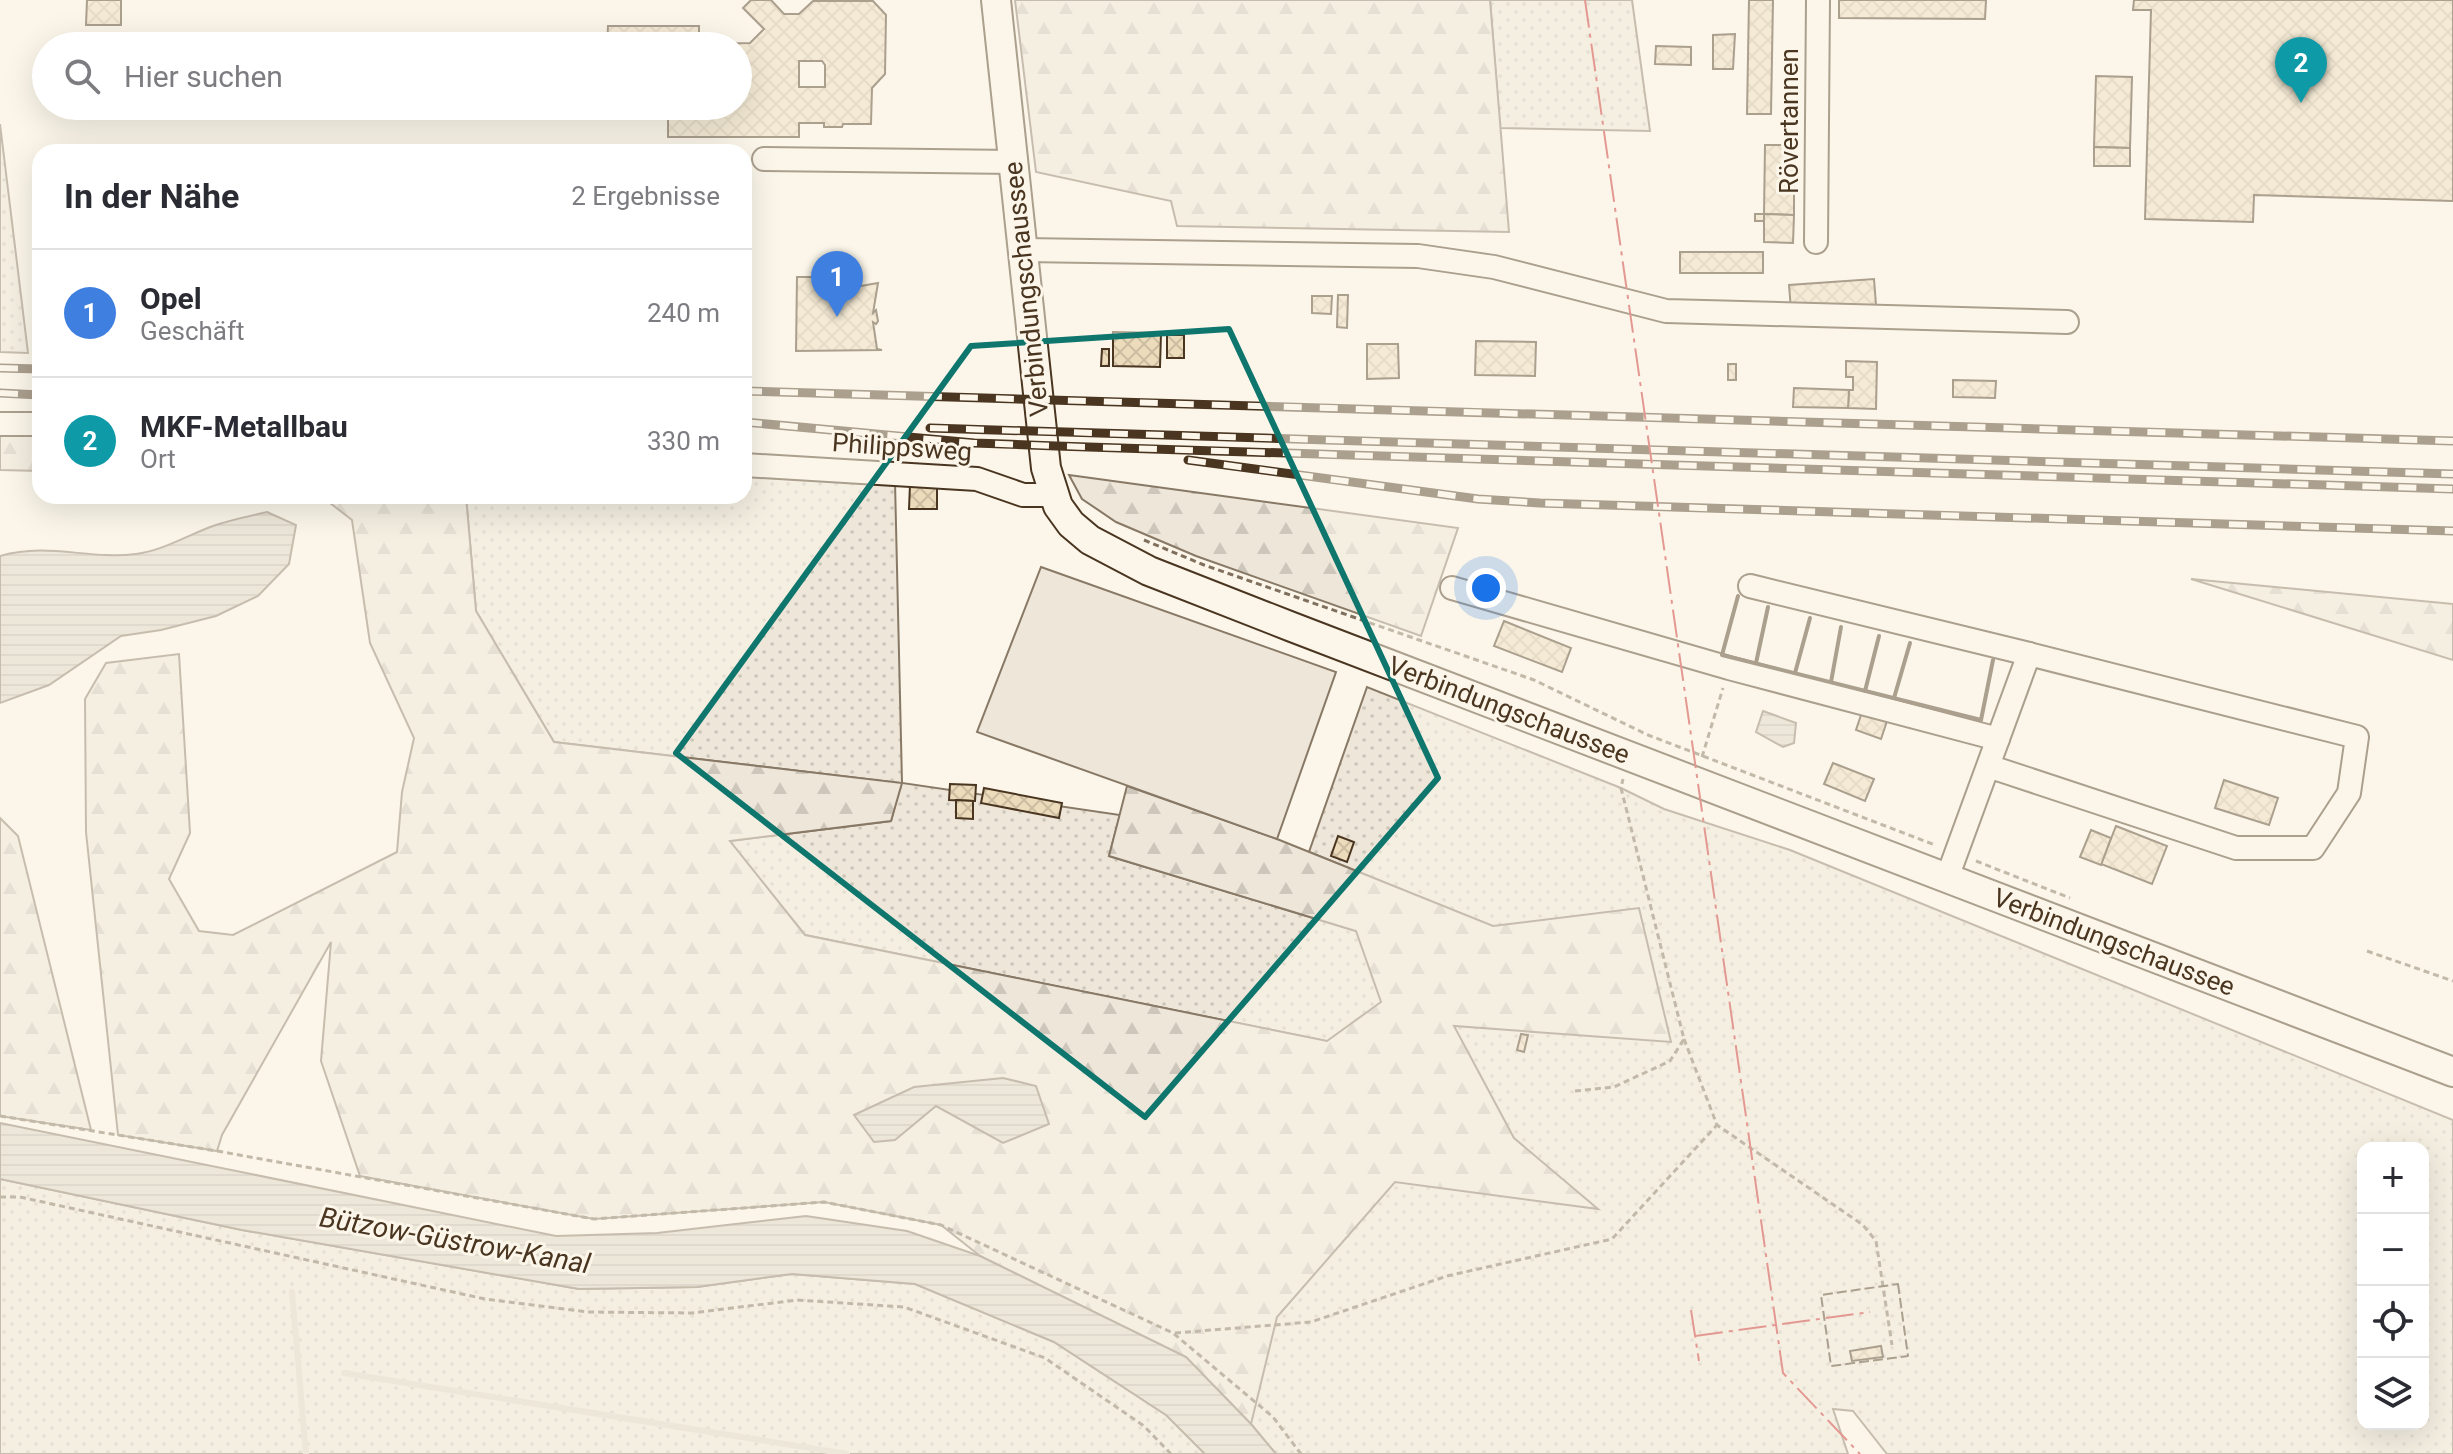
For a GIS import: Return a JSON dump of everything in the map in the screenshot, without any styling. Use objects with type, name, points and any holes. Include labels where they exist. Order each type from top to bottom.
[{"type":"main road","name":"Verbindungschaussee","points":[[996,0],[1042,446],[1058,506],[1071,524],[1090,540],[1149,571],[1627,755],[1699,768],[1952,866],[2453,1072]]},
{"type":"street","name":"Rövertannen","points":[[1816,242],[1818,0]]},
{"type":"street","points":[[764,159],[1014,162]]},
{"type":"street","points":[[1024,250],[1418,256],[1494,267],[1666,311],[2067,322]]},
{"type":"street","points":[[0,424],[32,424]]},
{"type":"street","name":"Philippsweg","points":[[752,465],[977,479],[1023,495],[1053,495]]},
{"type":"street","points":[[1750,586],[2357,737],[2349,793],[2313,848],[2236,848],[1988,766]]},
{"type":"street","points":[[1452,588],[1729,668],[1998,739]]},
{"type":"street","points":[[1952,866],[2029,654]]},
{"type":"path","points":[[1140,538],[1204,565],[1534,680],[1648,735],[1699,768],[1952,866],[2074,899]]},
{"type":"path","points":[[1699,768],[1729,668]]},
{"type":"path","points":[[1627,755],[1621,788],[1684,1039],[1717,1125],[1863,1225],[1876,1241],[1892,1345]]},
{"type":"path","points":[[2367,951],[2453,981]]},
{"type":"path","points":[[1575,1091],[1614,1087],[1670,1061],[1684,1039]]},
{"type":"path","points":[[0,1116],[217,1151],[594,1219],[824,1202],[941,1225],[1173,1333],[1273,1417],[1301,1454]]},
{"type":"path","points":[[1173,1333],[1311,1322],[1447,1276],[1612,1239],[1717,1125]]},
{"type":"path","points":[[0,1197],[20,1197],[485,1299],[588,1312],[692,1313],[797,1300],[904,1307],[1045,1358],[1144,1426],[1171,1454]]},
{"type":"highlighted area","points":[[1229,329],[1438,778],[1145,1117],[676,753],[971,346]]},
{"type":"green space","points":[[1015,0],[1490,0],[1509,232],[1177,226],[1171,201],[1036,172]]},
{"type":"green space","points":[[1490,0],[1632,0],[1650,131],[1500,128]]},
{"type":"green space","points":[[0,124],[28,353],[0,352]]},
{"type":"green space","points":[[0,424],[32,424],[32,471],[0,470]]},
{"type":"green space","points":[[1069,475],[1458,528],[1421,636],[1196,556],[1116,522],[1082,499]]},
{"type":"green space","points":[[752,476],[895,482],[902,783],[1120,815],[1109,856],[1356,931],[1492,926],[1309,852],[1367,687],[1621,788],[1664,809],[1790,850],[2453,1120],[2453,1454],[1887,1454],[1853,1411],[1833,1409],[1848,1454],[1276,1454],[1186,1357],[980,1256],[1326,1041],[805,935],[729,841],[891,821],[901,783],[554,742],[476,611],[467,504],[752,504]]},
{"type":"green space","points":[[331,504],[467,504],[476,611],[554,742],[902,783],[891,821],[730,841],[805,935],[1327,1041],[1381,1002],[1356,931],[1109,856],[1127,786],[1277,839],[1493,926],[1639,908],[1671,1042],[1454,1026],[1514,1138],[1598,1209],[1395,1182],[1277,1317],[1251,1424],[1186,1357],[980,1256],[941,1225],[824,1202],[594,1219],[360,1176],[321,1061],[331,942],[222,1135],[217,1151],[118,1135],[86,832],[85,699],[106,663],[179,654],[190,833],[169,879],[199,931],[233,935],[397,852],[402,792],[414,738],[370,643],[352,520]]},
{"type":"green space","points":[[1041,567],[1336,672],[1277,839],[977,732]]},
{"type":"green space","points":[[2191,579],[2453,604],[2453,660]]},
{"type":"green space","points":[[0,818],[18,836],[91,1130],[0,1116]]},
{"type":"green space","points":[[0,1179],[242,1230],[579,1289],[697,1287],[792,1274],[915,1284],[1054,1342],[1166,1415],[1205,1454],[0,1454]]},
{"type":"water","points":[[267,512],[296,525],[289,564],[258,596],[216,616],[121,636],[49,685],[0,703],[0,556],[35,551],[136,554],[219,524]]},
{"type":"water","points":[[1763,711],[1796,723],[1794,743],[1783,747],[1756,732]]},
{"type":"water","points":[[1003,1078],[1036,1086],[1049,1124],[1003,1143],[936,1106],[895,1140],[874,1142],[854,1115],[914,1087]]},
{"type":"water","name":"Bützow-Güstrow-Kanal","points":[[0,1123],[556,1236],[657,1233],[806,1216],[907,1231],[980,1256],[1186,1357],[1276,1454],[1205,1454],[1166,1415],[1054,1342],[915,1284],[792,1274],[697,1287],[579,1289],[242,1230],[0,1179]]},
{"type":"building","points":[[87,0],[121,0],[121,25],[86,25]]},
{"type":"building","points":[[751,0],[771,0],[784,14],[799,14],[813,1],[873,1],[886,15],[885,74],[872,88],[871,124],[824,127],[824,123],[799,123],[799,137],[668,137],[668,120],[752,120],[752,41],[764,29],[743,8]],"holes":[[[799,61],[822,61],[825,65],[825,87],[799,87]]]},
{"type":"building","points":[[1749,0],[1773,0],[1771,114],[1747,114]]},
{"type":"building","points":[[1839,0],[1986,0],[1985,19],[1839,18]]},
{"type":"building","points":[[2134,0],[2453,0],[2453,201],[2254,195],[2253,222],[2145,219],[2151,10],[2133,10]]},
{"type":"building","points":[[608,26],[699,26],[699,32],[608,32]]},
{"type":"building","points":[[1735,34],[1733,69],[1713,69],[1713,35]]},
{"type":"building","points":[[1656,46],[1691,47],[1691,65],[1655,64]]},
{"type":"building","points":[[2096,76],[2132,77],[2130,148],[2094,147]]},
{"type":"building","points":[[1765,145],[1794,145],[1794,215],[1764,214]]},
{"type":"building","points":[[2094,147],[2130,148],[2130,166],[2094,166]]},
{"type":"building","points":[[1755,214],[1764,214],[1764,221],[1755,221]]},
{"type":"building","points":[[1764,214],[1794,215],[1793,243],[1764,242]]},
{"type":"building","points":[[1680,252],[1763,252],[1763,273],[1680,273]]},
{"type":"building","points":[[797,277],[813,277],[813,283],[839,288],[837,285],[840,283],[852,285],[849,288],[878,283],[873,313],[876,310],[878,321],[876,324],[873,322],[877,349],[882,350],[796,351]]},
{"type":"building","points":[[1874,279],[1876,305],[1791,310],[1789,285]]},
{"type":"building","points":[[1338,295],[1348,295],[1347,328],[1337,327]]},
{"type":"building","points":[[1312,296],[1332,296],[1331,314],[1312,313]]},
{"type":"building","points":[[1113,332],[1161,333],[1160,367],[1113,366]]},
{"type":"building","points":[[1167,335],[1184,335],[1184,358],[1167,358]]},
{"type":"building","points":[[1476,341],[1536,342],[1535,376],[1475,375]]},
{"type":"building","points":[[1367,344],[1398,344],[1399,378],[1367,379]]},
{"type":"building","points":[[1102,349],[1109,349],[1109,366],[1101,366]]},
{"type":"building","points":[[1846,361],[1877,362],[1876,409],[1848,408],[1853,377],[1846,377]]},
{"type":"building","points":[[1728,364],[1736,364],[1736,380],[1728,380]]},
{"type":"building","points":[[1953,380],[1996,381],[1995,398],[1953,397]]},
{"type":"building","points":[[1794,388],[1849,390],[1848,408],[1793,407]]},
{"type":"building","points":[[910,485],[937,486],[937,509],[909,509]]},
{"type":"building","points":[[1504,621],[1571,648],[1562,672],[1494,646]]},
{"type":"building","points":[[1863,709],[1888,718],[1881,739],[1856,730]]},
{"type":"building","points":[[1833,763],[1874,779],[1865,801],[1824,784]]},
{"type":"building","points":[[2224,780],[2278,798],[2269,825],[2215,808]]},
{"type":"building","points":[[950,784],[976,785],[975,801],[949,800]]},
{"type":"building","points":[[984,788],[1062,803],[1059,818],[981,803]]},
{"type":"building","points":[[956,800],[973,801],[973,819],[956,818]]},
{"type":"building","points":[[2116,826],[2167,846],[2152,884],[2101,864]]},
{"type":"building","points":[[2091,830],[2111,838],[2101,865],[2080,857]]},
{"type":"building","points":[[1338,836],[1354,842],[1347,862],[1331,856]]},
{"type":"building","points":[[1521,1034],[1528,1035],[1524,1052],[1517,1050]]},
{"type":"building","points":[[1881,1346],[1883,1357],[1852,1361],[1850,1351]]},
{"type":"waterway","points":[[292,1292],[306,1454]]},
{"type":"waterway","points":[[344,1373],[847,1454]]},
{"type":"railway","points":[[0,368],[32,369]]},
{"type":"railway","points":[[752,391],[2453,441]]},
{"type":"railway","points":[[0,393],[32,395]]},
{"type":"railway","points":[[752,423],[974,443],[2453,489]]},
{"type":"railway","points":[[930,428],[2453,474]]},
{"type":"railway","points":[[1188,460],[1478,499],[1540,503],[2453,531]]},
{"type":"fence","points":[[1898,1284],[1908,1356],[1831,1366],[1821,1295],[1898,1284]]},
{"type":"wall","points":[[1738,596],[1722,655],[1981,720],[1993,660]]},
{"type":"wall","points":[[1756,663],[1768,607]]},
{"type":"wall","points":[[1795,673],[1810,618]]},
{"type":"wall","points":[[1831,682],[1841,627]]},
{"type":"wall","points":[[1865,691],[1879,636]]},
{"type":"wall","points":[[1894,698],[1910,643]]},
{"type":"power","points":[[1585,0],[1783,1373],[1860,1454]]},
{"type":"power","points":[[1691,1310],[1699,1361]]},
{"type":"power","points":[[1695,1336],[1870,1312]]},
{"type":"place","name":"MKF-Metallbau","points":[[2301,103]]},
{"type":"place","name":"Opel","points":[[837,317]]}]
